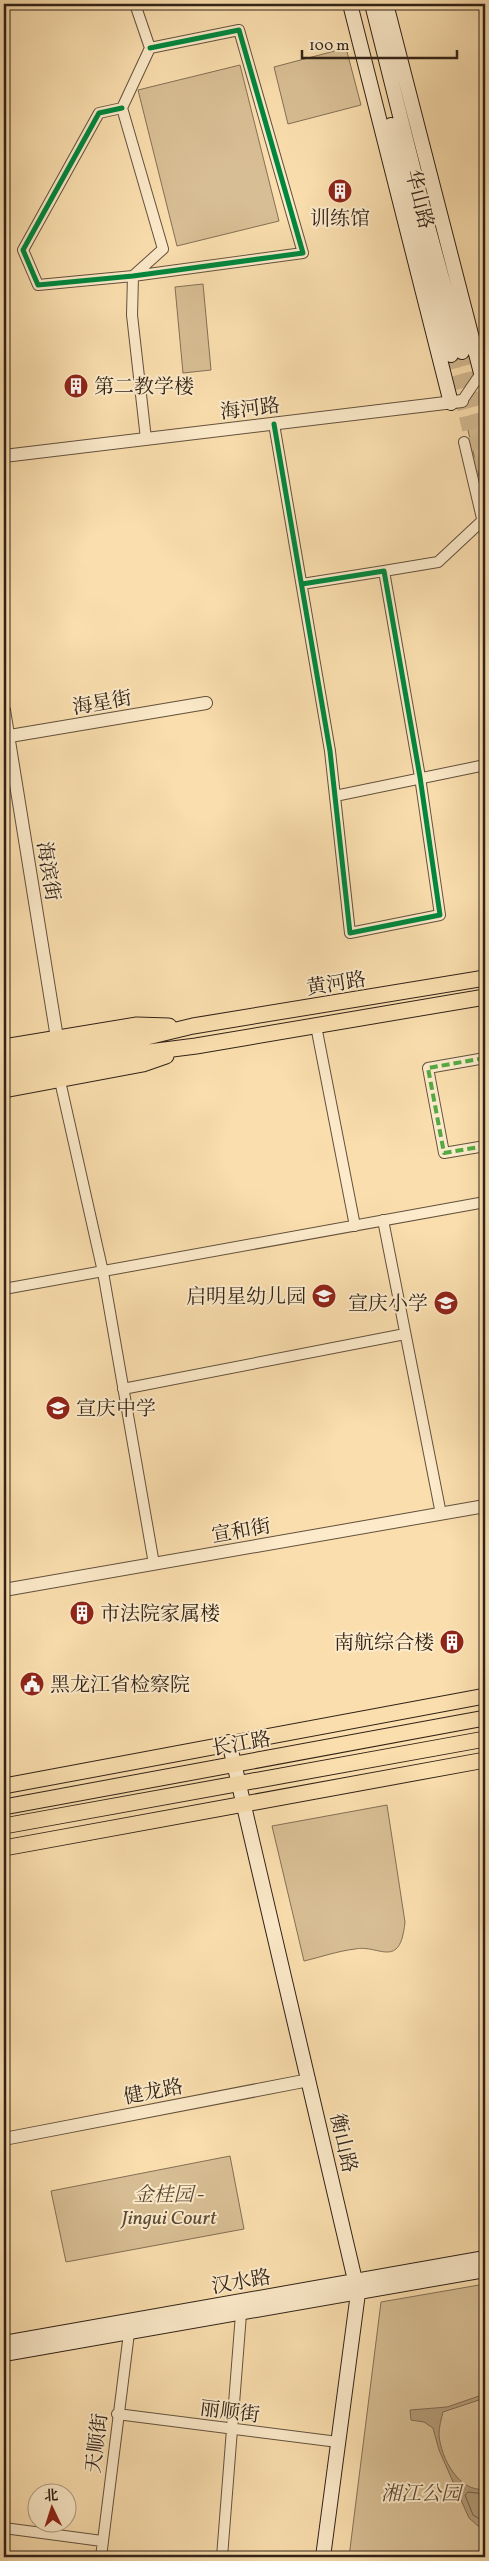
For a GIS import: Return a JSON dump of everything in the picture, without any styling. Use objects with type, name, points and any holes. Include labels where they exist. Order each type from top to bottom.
[{"type":"highway","points":[[4,1062],[140,1046]]},
{"type":"highway","points":[[4,1076],[140,1046]]},
{"type":"main road","name":"华山路","points":[[350,4],[457,402]]},
{"type":"main road","name":"华山路","points":[[359,4],[457,353],[427,223],[372,4]]},
{"type":"main road","points":[[386,4],[483,372]]},
{"type":"main road","name":"黄河路","points":[[4,1047],[137,1025],[193,1026],[485,978]]},
{"type":"main road","name":"黄河路","points":[[140,1046],[196,1046],[485,997]]},
{"type":"main road","name":"黄河路","points":[[140,1046],[193,1026]]},
{"type":"main road","name":"黄河路","points":[[4,1090],[144,1064],[196,1046]]},
{"type":"main road","points":[[4,1786],[229,1742],[485,1696]]},
{"type":"main road","name":"长江路","points":[[4,1807],[485,1718]]},
{"type":"main road","name":"长江路","points":[[4,1826],[485,1739]]},
{"type":"main road","name":"衡山路","points":[[229,1742],[357,2287],[323,2557]]},
{"type":"main road","points":[[4,1848],[485,1760]]},
{"type":"main road","name":"汉水路","points":[[4,2354],[241,2314],[485,2258]]},
{"type":"main road","name":"汉水路","points":[[4,2343],[357,2287],[485,2270]]},
{"type":"street","points":[[134,4],[150,48],[122,108],[163,249],[133,276],[132,315],[146,439]]},
{"type":"street","points":[[122,108],[99,113],[23,250],[38,285],[133,276],[303,253],[239,30],[150,48]]},
{"type":"street","points":[[457,402],[483,372]]},
{"type":"street","name":"海河路","points":[[4,456],[457,402]]},
{"type":"street","points":[[274,424],[330,750],[350,933],[440,915],[420,777],[384,571]]},
{"type":"street","points":[[464,442],[485,531]]},
{"type":"street","points":[[302,584],[438,562],[482,520]]},
{"type":"street","name":"海星街","points":[[6,737],[206,703]]},
{"type":"street","name":"海滨街","points":[[4,710],[6,737],[57,1038]]},
{"type":"street","points":[[335,796],[485,765]]},
{"type":"street","points":[[316,1026],[355,1226]]},
{"type":"street","points":[[485,1058],[428,1068],[444,1153],[485,1146]]},
{"type":"street","points":[[60,1081],[103,1272],[154,1564]]},
{"type":"street","points":[[4,1289],[485,1202]]},
{"type":"street","points":[[383,1220],[442,1514]]},
{"type":"street","points":[[124,1388],[405,1334]]},
{"type":"street","name":"宣和街","points":[[4,1590],[485,1506]]},
{"type":"street","name":"健龙路","points":[[4,2139],[309,2080]]},
{"type":"street","points":[[222,2557],[241,2314]]},
{"type":"street","name":"天顺街","points":[[100,2557],[128,2332]]},
{"type":"street","name":"丽顺街","points":[[117,2414],[338,2442]]},
{"type":"street","points":[[4,2528],[102,2541]]},
{"type":"green space","points":[[346,48],[361,105],[288,124],[274,67]]},
{"type":"green space","points":[[240,65],[279,221],[177,246],[138,90]]},
{"type":"green space","points":[[203,284],[211,370],[183,373],[175,287]]},
{"type":"green space","points":[[485,399],[485,501],[466,422],[476,421]]},
{"type":"green space","points":[[387,1805],[405,1922],[398,1946],[393,1951],[387,1952],[364,1948],[304,1961],[272,1826]]},
{"type":"green space","name":"金桂园 - Jingui Court","points":[[230,2156],[244,2229],[66,2262],[51,2191]]},
{"type":"green space","name":"湘江公园","points":[[485,2284],[485,2557],[349,2557],[381,2302]]},
{"type":"water","points":[[485,2394],[485,2398],[443,2412],[439,2435],[443,2454],[453,2472],[467,2485],[476,2489],[485,2489],[485,2527],[478,2526],[469,2518],[439,2450],[433,2428],[424,2422],[411,2420],[410,2410],[447,2407]]},
{"type":"tunnel","points":[[462,352],[485,445]]},
{"type":"tunnel","points":[[451,355],[485,495]]},
{"type":"marked path","points":[[485,1058],[428,1068],[444,1153],[485,1146]]},
{"type":"cycle path","points":[[122,108],[99,113],[23,250],[38,285],[133,276],[303,253],[239,30],[150,48]]},
{"type":"cycle path","points":[[274,424],[330,751],[350,933],[440,915],[420,777],[384,571],[302,584]]},
{"type":"place","name":"训练馆","points":[[340,191]]},
{"type":"place","name":"第二教学楼","points":[[76,386]]},
{"type":"place","name":"启明星幼儿园","points":[[324,1296]]},
{"type":"place","name":"宣庆小学","points":[[446,1303]]},
{"type":"place","name":"宣庆中学","points":[[58,1408]]},
{"type":"place","name":"市法院家属楼","points":[[82,1613]]},
{"type":"place","name":"南航综合楼","points":[[452,1642]]},
{"type":"place","name":"黑龙江省检察院","points":[[32,1684]]}]
